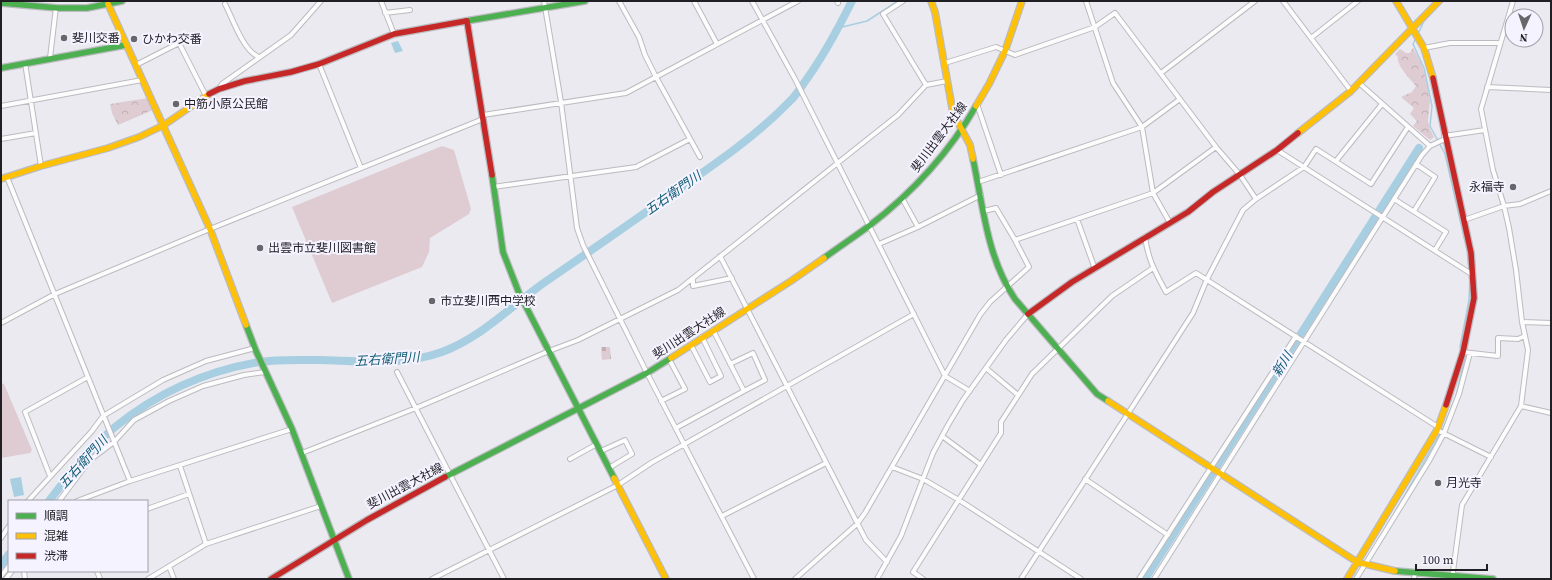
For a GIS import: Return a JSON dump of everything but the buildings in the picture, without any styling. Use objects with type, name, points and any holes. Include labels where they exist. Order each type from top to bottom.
[{"type":"main road","points":[[1,3],[57,8],[87,8],[122,1]]},
{"type":"main road","points":[[1,179],[139,137],[164,126],[206,96],[219,89],[245,81],[291,72],[319,64],[394,34],[546,9],[584,1]]},
{"type":"main road","points":[[931,1],[935,12],[953,113],[970,145],[993,256],[1006,287],[1058,350],[1097,394],[1357,562],[1388,570],[1452,577],[1493,579]]},
{"type":"main road","name":"斐川出雲大社線","points":[[271,579],[407,497],[647,373],[790,281],[869,226],[902,198],[935,164],[962,128],[990,84],[1005,51],[1022,1]]},
{"type":"main road","points":[[1347,579],[1404,487],[1437,428],[1451,391],[1463,352],[1474,298],[1471,253],[1444,138],[1431,70],[1424,48],[1396,1]]},
{"type":"main road","points":[[1028,314],[1072,282],[1188,212],[1212,192],[1277,150],[1351,91],[1439,1]]},
{"type":"main road","points":[[108,3],[210,229],[265,372],[302,453],[349,579]]},
{"type":"main road","points":[[467,21],[503,252],[519,293],[666,579]]},
{"type":"main road","points":[[1,68],[126,45]]},
{"type":"street","points":[[50,58],[58,1]]},
{"type":"street","points":[[231,1],[225,2],[247,47],[259,57]]},
{"type":"street","points":[[219,89],[222,84],[296,30],[321,1]]},
{"type":"street","points":[[381,1],[394,34]]},
{"type":"street","points":[[544,1],[561,102],[577,228],[583,245],[591,264],[661,401],[754,579]]},
{"type":"street","points":[[619,1],[639,37],[645,55],[656,77],[700,157]]},
{"type":"street","points":[[694,1],[718,44]]},
{"type":"street","points":[[752,1],[795,79],[945,376],[970,391]]},
{"type":"street","points":[[1,323],[55,294],[483,117],[561,102],[626,93],[798,1]]},
{"type":"street","points":[[903,1],[883,14],[926,85]]},
{"type":"street","points":[[1086,1],[1113,83],[1142,127],[1153,193],[1170,223]]},
{"type":"street","points":[[1161,73],[1256,1]]},
{"type":"street","points":[[1283,1],[1351,91]]},
{"type":"street","points":[[1311,38],[1358,1]]},
{"type":"street","points":[[1452,577],[1462,505],[1521,406],[1528,350],[1522,322],[1516,270],[1504,206],[1493,170],[1481,109],[1513,1]]},
{"type":"street","points":[[385,13],[410,10]]},
{"type":"street","points":[[945,63],[996,47],[1015,55],[1094,28],[1115,13],[1216,146],[1240,175],[1256,199]]},
{"type":"street","points":[[1424,48],[1450,43],[1500,43]]},
{"type":"street","points":[[136,65],[179,44],[206,96]]},
{"type":"street","points":[[25,63],[41,166]]},
{"type":"street","points":[[319,64],[361,168]]},
{"type":"street","points":[[1,106],[142,80]]},
{"type":"street","points":[[302,453],[416,408],[578,340],[678,290],[898,115],[926,85],[947,81]]},
{"type":"street","points":[[1359,82],[1430,146]]},
{"type":"street","points":[[1487,87],[1551,90]]},
{"type":"street","points":[[978,182],[1142,127],[1180,98]]},
{"type":"street","points":[[978,104],[1001,174]]},
{"type":"street","points":[[1336,161],[1382,104]]},
{"type":"street","points":[[1021,579],[1193,313],[1208,279],[1243,210],[1256,199],[1304,167],[1316,149],[1371,184],[1408,127]]},
{"type":"street","points":[[1154,579],[1416,164],[1430,146],[1444,138],[1485,130]]},
{"type":"street","points":[[1,139],[36,133]]},
{"type":"street","points":[[493,187],[636,167],[690,139]]},
{"type":"street","points":[[1015,240],[1153,193],[1216,146]]},
{"type":"street","points":[[1277,150],[1473,275]]},
{"type":"street","points":[[1414,212],[1435,177],[1416,164]]},
{"type":"street","points":[[7,177],[130,481]]},
{"type":"street","points":[[1464,220],[1504,206],[1520,204],[1551,191]]},
{"type":"street","points":[[878,244],[918,227],[981,195]]},
{"type":"street","points":[[902,198],[918,227]]},
{"type":"street","points":[[1394,198],[1446,232],[1435,250]]},
{"type":"street","points":[[796,579],[857,524],[892,468],[980,314],[990,302],[1029,267],[996,208],[984,211]]},
{"type":"street","points":[[1077,219],[1095,269]]},
{"type":"street","points":[[1145,237],[1152,268],[1166,292],[1196,273],[1208,279],[1444,434],[1491,457]]},
{"type":"street","points":[[720,256],[857,524],[866,540],[887,562]]},
{"type":"street","points":[[924,579],[913,572],[1001,434],[1001,422],[1032,374],[1112,296],[1152,268]]},
{"type":"street","points":[[692,279],[693,286],[724,281],[732,278]]},
{"type":"street","points":[[432,579],[618,485],[651,464],[914,314]]},
{"type":"street","points":[[877,579],[901,536],[922,479],[942,436],[970,391],[1006,340],[1028,314]]},
{"type":"street","points":[[1522,322],[1551,323]]},
{"type":"street","points":[[713,330],[744,391]]},
{"type":"street","points":[[1139,579],[1296,336]]},
{"type":"street","points":[[1463,352],[1498,356],[1498,338],[1518,338],[1525,336]]},
{"type":"street","points":[[691,345],[710,382],[721,376],[702,337]]},
{"type":"street","points":[[29,500],[104,418],[163,380],[206,361],[256,350]]},
{"type":"street","points":[[676,428],[765,380],[752,353],[730,364]]},
{"type":"street","points":[[1350,573],[1356,578],[1429,461],[1444,434],[1459,394],[1470,353]]},
{"type":"street","points":[[661,401],[684,389],[669,359]]},
{"type":"street","points":[[987,368],[1018,395]]},
{"type":"street","points":[[60,500],[90,460],[113,441],[134,420],[168,401],[203,386],[265,372]]},
{"type":"street","points":[[397,372],[504,579]]},
{"type":"street","points":[[1456,374],[1464,376]]},
{"type":"street","points":[[50,476],[25,412],[88,377]]},
{"type":"street","points":[[1451,391],[1459,394]]},
{"type":"street","points":[[1521,406],[1551,413]]},
{"type":"street","points":[[80,500],[130,481],[292,429]]},
{"type":"street","points":[[942,436],[981,465]]},
{"type":"street","points":[[601,451],[624,440],[632,454],[609,468]]},
{"type":"street","points":[[570,459],[597,444]]},
{"type":"street","points":[[1421,457],[1429,461]]},
{"type":"street","points":[[722,516],[826,463]]},
{"type":"street","points":[[180,466],[206,544]]},
{"type":"street","points":[[892,468],[922,479],[959,500],[1081,579]]},
{"type":"street","points":[[1085,479],[1168,535]]},
{"type":"street","points":[[1404,487],[1410,490]]},
{"type":"street","points":[[148,509],[189,494]]},
{"type":"street","points":[[1398,496],[1405,500]]},
{"type":"street","points":[[148,579],[206,544],[321,506]]},
{"type":"street","points":[[1,538],[8,528]]},
{"type":"street","points":[[1374,534],[1381,538]]},
{"type":"street","points":[[169,566],[174,579]]},
{"type":"street","points":[[1,576],[8,567]]},
{"type":"street","points":[[1414,579],[1415,572]]},
{"type":"green space","points":[[1413,48],[1422,64],[1430,101],[1428,121],[1434,137],[1430,140],[1413,126],[1417,121],[1410,114],[1414,108],[1401,97],[1412,92],[1416,86],[1401,68],[1398,57],[1395,54],[1400,49],[1406,53],[1410,53]]},
{"type":"green space","points":[[148,98],[153,110],[118,125],[112,113],[110,104]]},
{"type":"green space","points":[[442,146],[454,150],[471,209],[469,214],[430,238],[429,252],[422,267],[332,303],[292,207]]},
{"type":"green space","points":[[601,347],[610,347],[611,359],[602,360]]},
{"type":"green space","points":[[1,383],[4,384],[32,450],[30,453],[1,458]]},
{"type":"water","points":[[398,41],[403,51],[395,53],[391,43]]},
{"type":"water","points":[[21,477],[24,495],[14,497],[10,479]]},
{"type":"waterway","name":"五右衛門川","points":[[50,500],[88,453],[115,427],[148,404],[183,385],[220,371],[266,361],[319,360],[381,362],[412,359],[442,352],[457,346],[483,330],[532,291],[720,160],[776,115],[791,100],[811,73],[836,32],[852,1]]},
{"type":"waterway","points":[[838,28],[867,21],[898,1]]},
{"type":"waterway","points":[[1418,34],[1424,21],[1443,1]]},
{"type":"waterway","points":[[1416,38],[1413,44],[1424,68],[1432,106],[1430,126],[1445,154],[1467,250],[1470,277],[1469,300],[1460,347],[1462,348]]},
{"type":"waterway","name":"新川","points":[[1145,579],[1419,148]]},
{"type":"waterway","points":[[1381,536],[1443,429],[1456,396],[1466,349]]},
{"type":"waterway","name":"五右衛門川","points":[[1,565],[8,555]]},
{"type":"waterway","points":[[1354,579],[1356,574]]},
{"type":"traffic: fast","points":[[1,3],[58,8],[87,8],[122,1]]},
{"type":"traffic: fast","points":[[466,21],[585,1]]},
{"type":"traffic: fast","points":[[1,68],[126,45]]},
{"type":"traffic: fast","points":[[824,258],[869,226],[915,186],[942,156],[976,106]]},
{"type":"traffic: fast","points":[[973,159],[987,231],[998,266],[1006,283],[1015,299],[1097,394],[1108,401]]},
{"type":"traffic: fast","points":[[492,175],[503,252],[519,293],[614,478]]},
{"type":"traffic: fast","points":[[246,325],[256,351],[292,429],[349,579]]},
{"type":"traffic: fast","points":[[445,477],[647,373],[671,358]]},
{"type":"traffic: fast","points":[[1395,571],[1493,579]]},
{"type":"traffic: slow","points":[[931,1],[935,12],[953,113],[970,145],[973,159]]},
{"type":"traffic: slow","points":[[976,106],[989,84],[1005,51],[1022,1]]},
{"type":"traffic: slow","points":[[1396,1],[1424,48],[1433,78]]},
{"type":"traffic: slow","points":[[1298,133],[1351,91],[1439,1]]},
{"type":"traffic: slow","points":[[108,4],[210,229],[246,325]]},
{"type":"traffic: slow","points":[[1,179],[41,166],[108,148],[139,137],[164,125],[209,94]]},
{"type":"traffic: slow","points":[[671,358],[824,258]]},
{"type":"traffic: slow","points":[[1108,401],[1357,562],[1395,571]]},
{"type":"traffic: slow","points":[[1347,579],[1437,430],[1446,405]]},
{"type":"traffic: slow","points":[[614,478],[666,579]]},
{"type":"traffic: jam","points":[[209,94],[219,89],[245,81],[291,72],[319,64],[394,34],[466,21]]},
{"type":"traffic: jam","points":[[467,21],[492,175]]},
{"type":"traffic: jam","points":[[1433,78],[1471,253],[1474,298],[1463,352],[1446,405]]},
{"type":"traffic: jam","points":[[1028,314],[1072,282],[1188,212],[1213,192],[1277,150],[1298,133]]},
{"type":"traffic: jam","points":[[271,579],[367,520],[445,477]]},
{"type":"place","name":"斐川交番","points":[[64,38]]},
{"type":"place","name":"ひかわ交番","points":[[134,39]]},
{"type":"place","name":"中筋小原公民館","points":[[176,104]]},
{"type":"place","name":"永福寺","points":[[1513,187]]},
{"type":"place","name":"出雲市立斐川図書館","points":[[260,248]]},
{"type":"place","name":"市立斐川西中学校","points":[[432,301]]},
{"type":"place","name":"月光寺","points":[[1438,483]]}]
